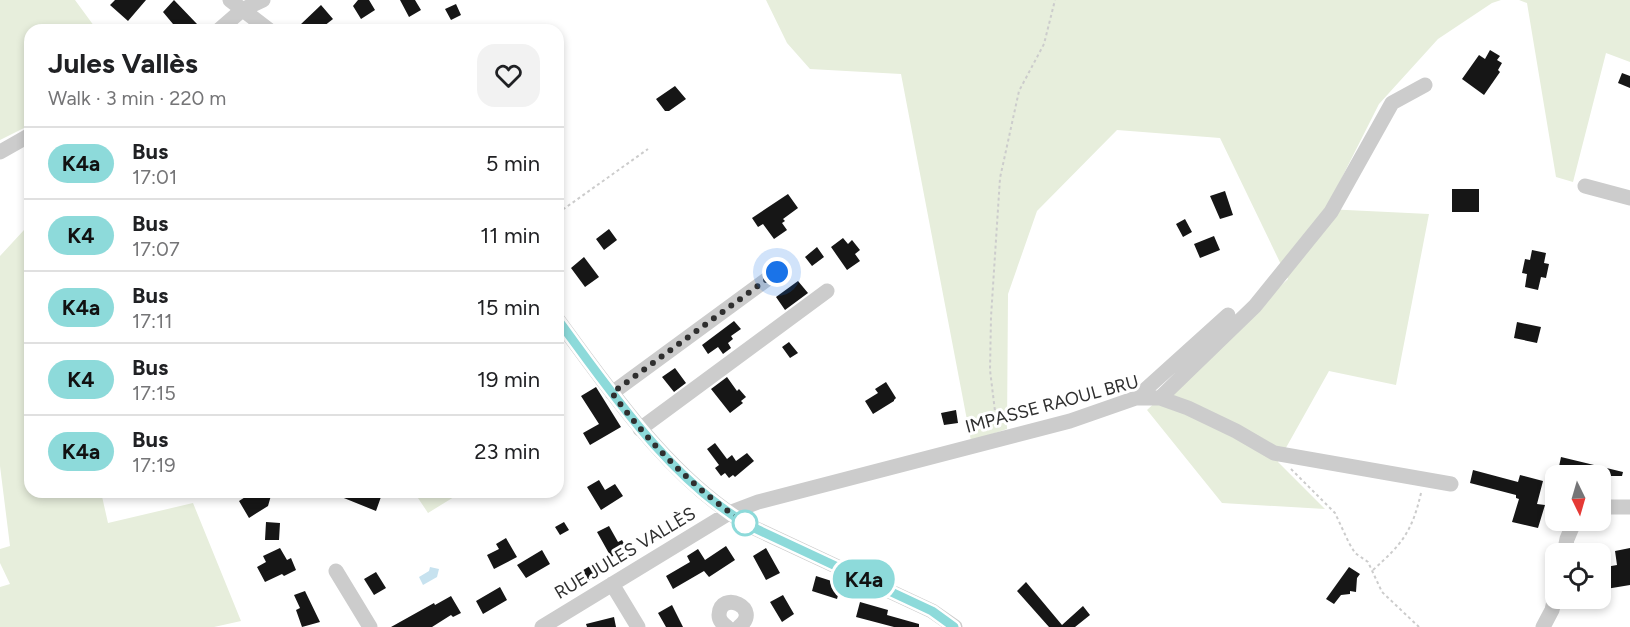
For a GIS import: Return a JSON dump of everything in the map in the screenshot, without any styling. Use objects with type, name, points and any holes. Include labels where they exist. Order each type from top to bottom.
[{"type":"street","points":[[230,0],[261,24]]},
{"type":"street","points":[[226,24],[242,10],[263,0]]},
{"type":"street","name":"IMPASSE RAOUL BRU","points":[[729,513],[758,502],[1070,421],[1136,398],[1160,398],[1255,306],[1331,212],[1392,103],[1425,85]]},
{"type":"street","points":[[0,152],[24,138]]},
{"type":"street","points":[[1585,186],[1630,198]]},
{"type":"street","points":[[612,393],[777,272]]},
{"type":"street","points":[[640,429],[827,291]]},
{"type":"street","points":[[1136,398],[1228,315]]},
{"type":"street","points":[[564,328],[640,429],[671,461],[729,513],[750,526],[932,611],[955,627]]},
{"type":"street","points":[[1160,398],[1218,422],[1274,453],[1451,484]]},
{"type":"street","points":[[1611,507],[1630,507]]},
{"type":"street","name":"RUE JULES VALLÈS","points":[[542,627],[729,513]]},
{"type":"street","points":[[336,571],[370,627]]},
{"type":"street","points":[[612,584],[638,627]]},
{"type":"street","points":[[727,627],[720,620],[720,612],[724,605],[732,602],[740,604],[746,612],[745,621],[739,627]]},
{"type":"street","points":[[1543,627],[1552,609]]},
{"type":"path","points":[[999,439],[990,370],[1000,178],[1019,91],[1044,44],[1055,0]]},
{"type":"path","points":[[564,209],[648,149]]},
{"type":"path","points":[[1274,453],[1335,513],[1355,553],[1368,562],[1373,570],[1382,592],[1419,627]]},
{"type":"path","points":[[1373,570],[1403,541],[1415,518],[1424,479]]},
{"type":"green space","points":[[0,0],[75,0],[93,24],[24,24],[24,128],[0,140]]},
{"type":"green space","points":[[766,0],[1501,0],[1492,3],[1438,39],[1379,104],[1326,209],[1429,214],[1396,385],[1329,371],[1278,462],[1325,509],[1222,503],[1147,410],[1288,279],[1220,138],[1117,130],[1037,211],[1008,294],[1007,429],[971,441],[901,74],[810,69],[787,43]]},
{"type":"green space","points":[[1519,0],[1630,0],[1630,62],[1606,53],[1573,182],[1556,177],[1527,3]]},
{"type":"green space","points":[[24,230],[24,498],[102,498],[108,523],[193,503],[241,621],[214,627],[0,627],[0,587],[10,584],[0,563],[0,549],[10,546],[0,466],[0,256]]},
{"type":"green space","points":[[418,498],[452,498],[428,513]]},
{"type":"water","points":[[430,567],[439,569],[437,577],[423,585],[419,577],[429,571]]},
{"type":"building","points":[[115,0],[146,0],[128,21],[110,5]]},
{"type":"building","points":[[174,0],[197,24],[173,24],[163,12]]},
{"type":"building","points":[[358,0],[369,0],[375,10],[361,19],[353,6]]},
{"type":"building","points":[[400,0],[415,0],[421,10],[409,17]]},
{"type":"building","points":[[456,4],[461,15],[451,20],[445,9]]},
{"type":"building","points":[[321,5],[333,19],[327,24],[301,24]]},
{"type":"building","points":[[1490,50],[1500,56],[1497,60],[1502,63],[1498,70],[1500,72],[1484,95],[1462,79],[1479,55],[1485,59]]},
{"type":"building","points":[[1622,73],[1630,76],[1630,88],[1618,83]]},
{"type":"building","points":[[675,86],[686,99],[669,111],[665,111],[656,99]]},
{"type":"building","points":[[1452,189],[1479,189],[1479,212],[1452,212]]},
{"type":"building","points":[[1225,191],[1233,215],[1220,219],[1210,196]]},
{"type":"building","points":[[788,194],[798,208],[783,219],[785,221],[782,223],[787,230],[774,239],[763,224],[758,227],[752,218]]},
{"type":"building","points":[[1185,219],[1192,232],[1183,237],[1176,224]]},
{"type":"building","points":[[609,229],[617,240],[604,250],[596,239]]},
{"type":"building","points":[[1214,236],[1220,250],[1200,258],[1194,244]]},
{"type":"building","points":[[843,238],[848,244],[852,240],[860,250],[855,254],[860,261],[847,270],[831,247]]},
{"type":"building","points":[[817,247],[824,257],[812,266],[805,257]]},
{"type":"building","points":[[1532,250],[1546,253],[1544,263],[1549,264],[1546,278],[1541,277],[1538,290],[1525,287],[1527,274],[1522,273],[1525,259],[1530,260]]},
{"type":"building","points":[[584,257],[599,277],[585,287],[571,268]]},
{"type":"building","points":[[798,281],[808,293],[785,310],[776,297]]},
{"type":"building","points":[[734,321],[741,329],[731,336],[733,339],[728,343],[731,348],[723,354],[718,347],[708,354],[702,345]]},
{"type":"building","points":[[1517,322],[1541,327],[1537,343],[1514,338]]},
{"type":"building","points":[[789,342],[798,353],[790,358],[782,347]]},
{"type":"building","points":[[675,368],[686,383],[674,392],[662,377]]},
{"type":"building","points":[[727,377],[737,391],[739,389],[746,397],[741,401],[743,403],[730,413],[711,389]]},
{"type":"building","points":[[886,382],[896,398],[873,414],[865,401],[878,393],[875,389]]},
{"type":"building","points":[[596,387],[621,427],[590,445],[583,433],[599,424],[581,396]]},
{"type":"building","points":[[956,410],[958,423],[944,425],[941,413]]},
{"type":"building","points":[[715,443],[727,459],[732,455],[736,461],[747,453],[754,461],[735,477],[733,475],[729,478],[725,473],[721,476],[715,468],[719,465],[707,449]]},
{"type":"building","points":[[1561,457],[1594,465],[1559,465]]},
{"type":"building","points":[[1611,469],[1623,472],[1622,476],[1611,476]]},
{"type":"building","points":[[1473,470],[1518,482],[1520,475],[1543,481],[1537,504],[1545,505],[1538,528],[1512,522],[1519,499],[1516,495],[1470,483]]},
{"type":"building","points":[[599,480],[605,490],[615,484],[623,496],[601,510],[587,487]]},
{"type":"building","points":[[244,498],[270,498],[268,506],[249,518],[239,501]]},
{"type":"building","points":[[344,498],[381,498],[376,511]]},
{"type":"building","points":[[266,522],[280,523],[279,540],[265,540]]},
{"type":"building","points":[[564,522],[569,530],[560,535],[555,527]]},
{"type":"building","points":[[609,526],[618,542],[622,540],[627,549],[611,557],[597,532]]},
{"type":"building","points":[[506,538],[517,557],[494,569],[487,555],[499,549],[496,544]]},
{"type":"building","points":[[726,546],[735,560],[709,577],[704,571],[673,589],[666,576],[690,562],[687,556],[698,549],[705,560]]},
{"type":"building","points":[[280,548],[287,560],[291,558],[296,570],[265,582],[257,567],[266,562],[263,556]]},
{"type":"building","points":[[766,548],[780,573],[766,580],[753,556]]},
{"type":"building","points":[[1630,548],[1630,585],[1611,588],[1611,566],[1617,565],[1615,551]]},
{"type":"building","points":[[542,550],[550,564],[526,578],[517,565]]},
{"type":"building","points":[[590,566],[597,576],[581,585],[575,575]]},
{"type":"building","points":[[1349,567],[1360,574],[1357,578],[1356,592],[1350,591],[1350,594],[1341,595],[1334,604],[1326,599]]},
{"type":"building","points":[[376,572],[386,588],[374,595],[364,579]]},
{"type":"building","points":[[816,576],[841,584],[837,599],[812,591]]},
{"type":"building","points":[[1026,582],[1062,625],[1083,606],[1090,615],[1075,627],[1049,627],[1017,591]]},
{"type":"building","points":[[500,587],[507,600],[483,614],[476,601]]},
{"type":"building","points":[[305,591],[320,622],[302,627],[296,610],[300,608],[294,595]]},
{"type":"building","points":[[783,595],[794,614],[782,622],[770,602]]},
{"type":"building","points":[[451,596],[461,613],[453,617],[451,615],[432,627],[391,627],[434,603],[435,605]]},
{"type":"building","points":[[860,602],[888,610],[887,615],[919,624],[919,627],[894,627],[856,617]]},
{"type":"building","points":[[672,605],[683,627],[666,627],[658,613]]},
{"type":"building","points":[[614,617],[616,627],[587,627],[586,624]]},
{"type":"bus line","name":"K4a","points":[[564,328],[640,429],[703,491],[729,513],[750,526],[932,611],[954,627]]},
{"type":"route","points":[[745,523],[703,491],[663,453],[640,429],[612,393],[777,272]]}]
